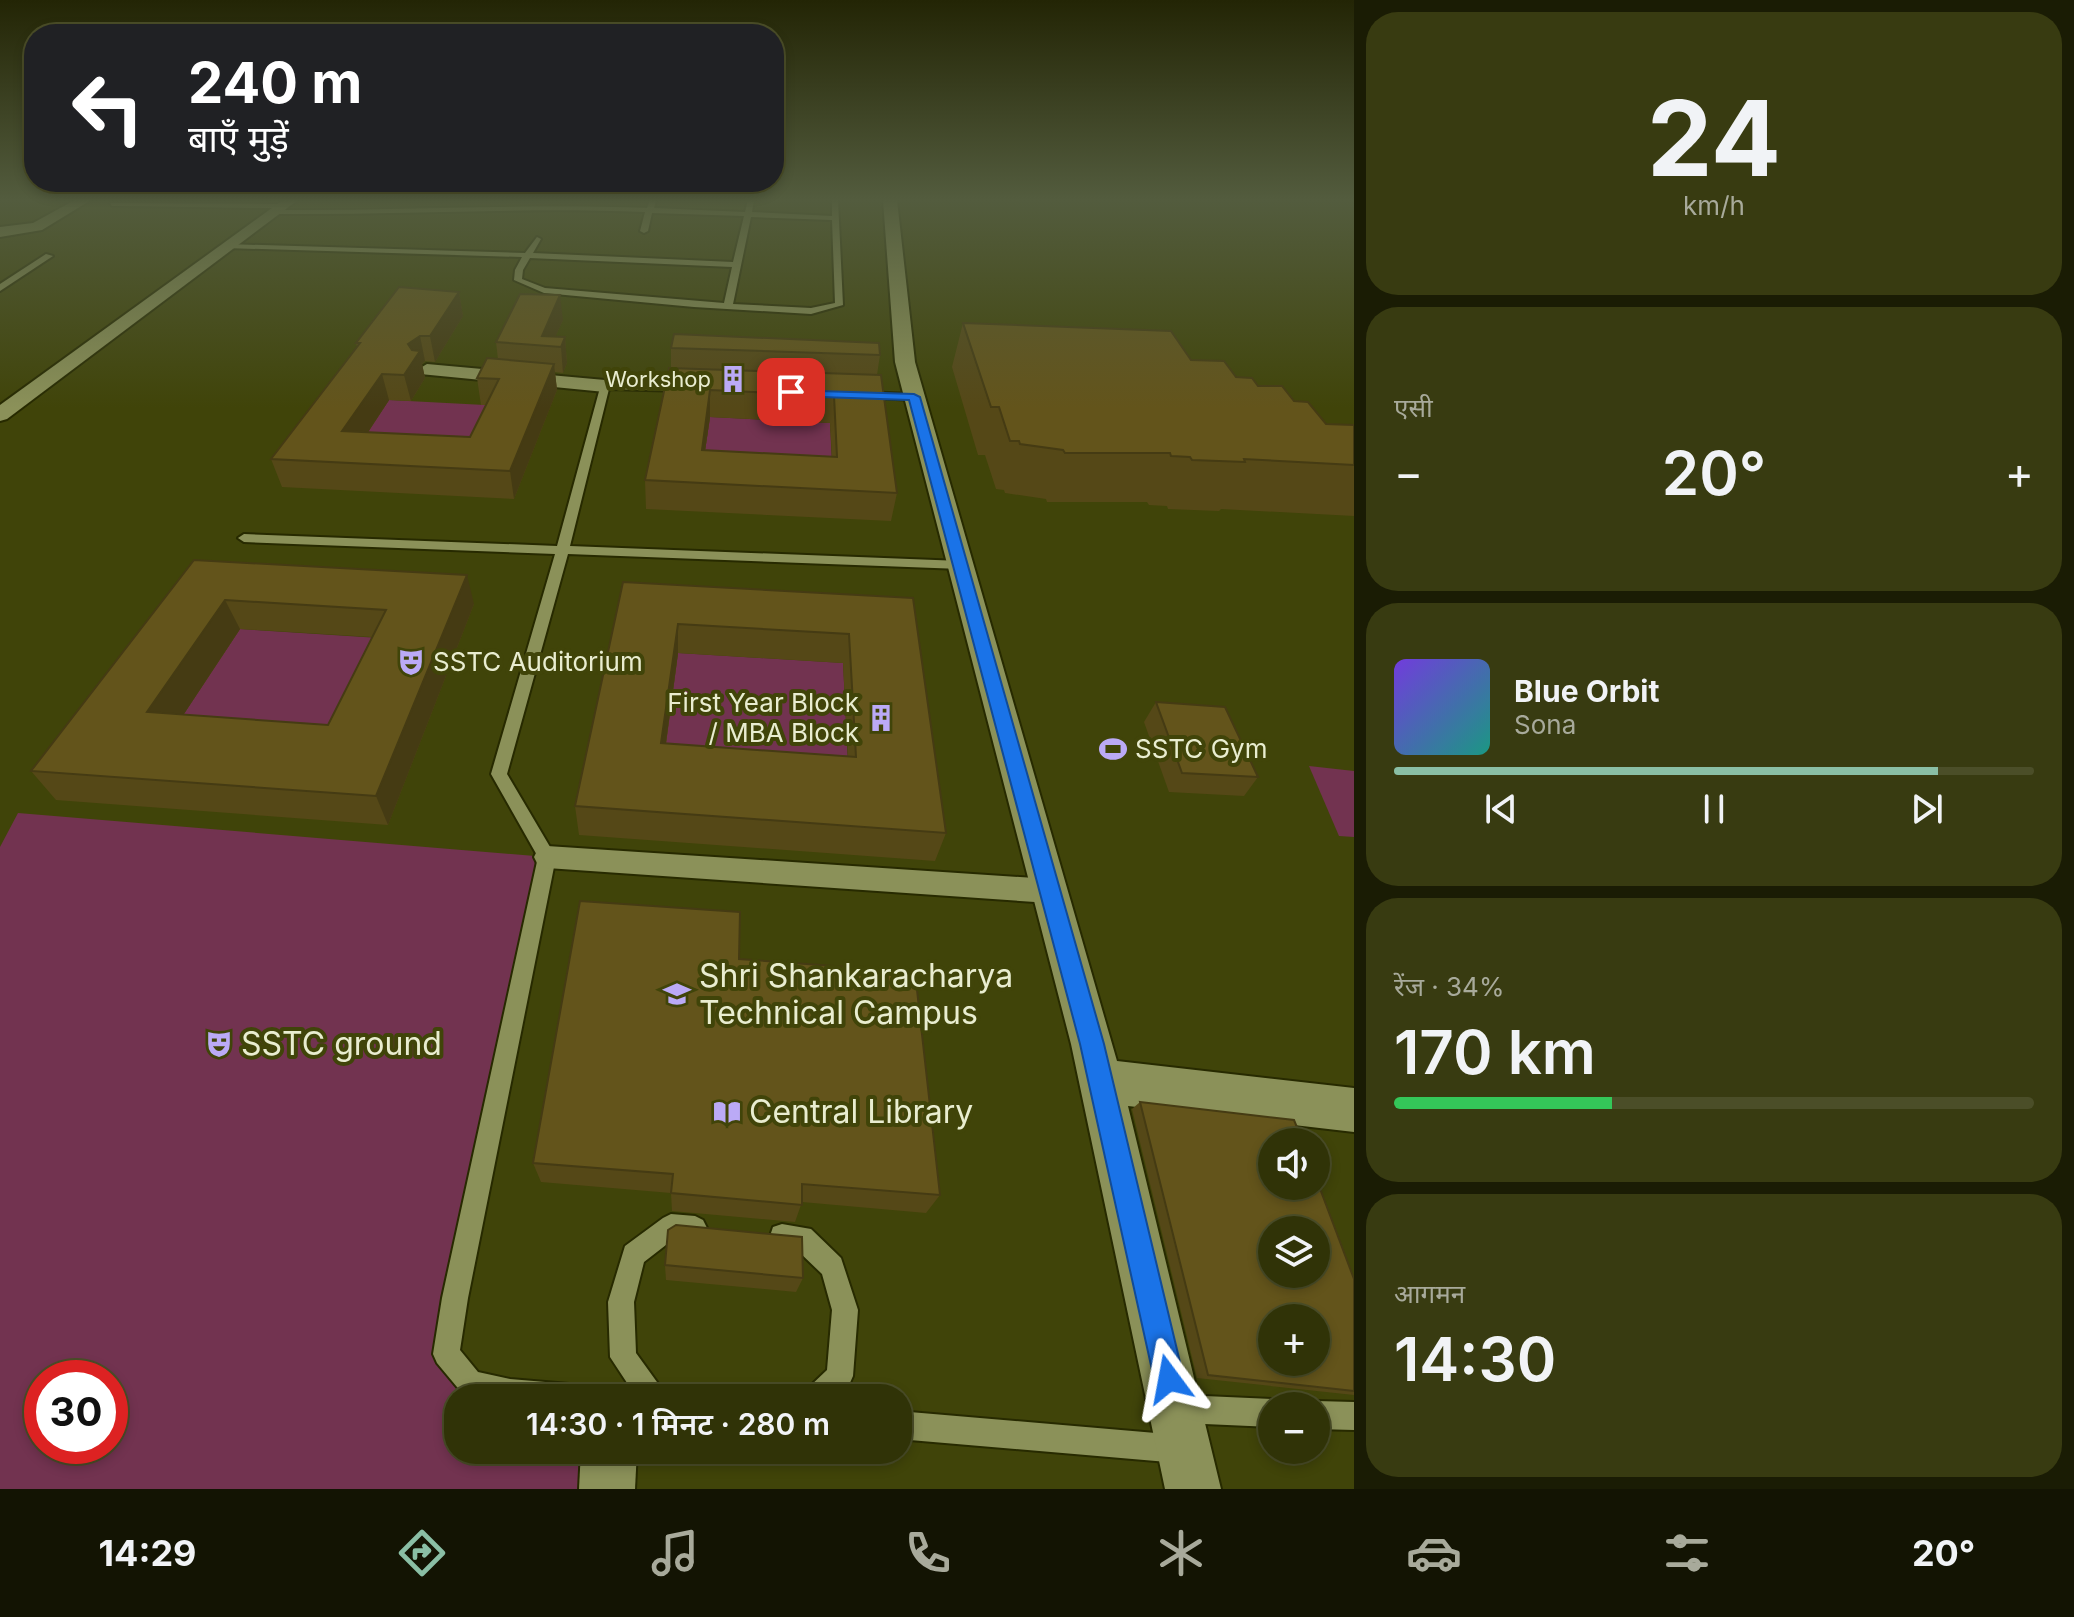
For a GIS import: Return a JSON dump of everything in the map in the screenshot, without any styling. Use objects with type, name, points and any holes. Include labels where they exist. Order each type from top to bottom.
[{"type":"street","points":[[0,415],[194,269]]},
{"type":"street","points":[[898,269],[910,380],[1101,1081],[1193,1489]]},
{"type":"street","points":[[427,370],[605,386]]},
{"type":"street","points":[[547,857],[1050,891]]},
{"type":"street","points":[[1101,1081],[1354,1110]]},
{"type":"street","points":[[607,1489],[608,1464]]},
{"type":"lane","points":[[0,288],[28,269]]},
{"type":"lane","points":[[519,269],[518,280],[544,290],[811,311],[839,305],[838,269]]},
{"type":"lane","points":[[728,306],[736,269]]},
{"type":"lane","points":[[837,394],[910,380]]},
{"type":"lane","points":[[471,1384],[446,1354],[547,857],[499,774],[563,549],[605,386],[698,389]]},
{"type":"lane","points":[[244,538],[961,565]]},
{"type":"lane","points":[[643,1384],[623,1357],[621,1302],[634,1255],[671,1226],[714,1230]]},
{"type":"lane","points":[[758,1234],[802,1238],[832,1267],[845,1310],[840,1376],[831,1384]]},
{"type":"lane","points":[[1175,1409],[1258,1412]]},
{"type":"lane","points":[[1330,1415],[1354,1416]]},
{"type":"lane","points":[[912,1426],[1184,1450]]},
{"type":"shaded area","points":[[389,400],[504,406],[476,465],[351,458]]},
{"type":"shaded area","points":[[710,417],[830,423],[833,485],[701,478]]},
{"type":"shaded area","points":[[240,629],[395,639],[341,754],[166,741]]},
{"type":"shaded area","points":[[678,653],[843,663],[849,786],[662,772]]},
{"type":"shaded area","points":[[1309,766],[1354,771],[1354,837],[1339,836]]},
{"type":"shaded area","points":[[18,813],[547,857],[446,1354],[471,1384],[444,1384],[444,1464],[608,1464],[607,1489],[0,1489],[0,847]]},
{"type":"building","points":[[399,287],[459,292],[430,336],[420,336],[408,344],[412,350],[420,351],[404,375],[382,374],[342,431],[470,437],[499,379],[477,378],[487,358],[554,364],[510,471],[271,459]]},
{"type":"building","points":[[520,294],[560,295],[542,336],[565,337],[561,347],[496,342]]},
{"type":"building","points":[[963,323],[1171,331],[1191,360],[1224,361],[1236,377],[1252,378],[1258,386],[1282,386],[1294,401],[1308,402],[1326,424],[1354,425],[1354,465],[1244,459],[1245,462],[1192,460],[1190,457],[1171,456],[1170,453],[1065,453],[1063,450],[1010,441],[999,407],[991,407]]},
{"type":"building","points":[[674,334],[879,343],[880,355],[671,348]]},
{"type":"building","points":[[669,368],[881,375],[897,493],[645,480]],"holes":[[[710,390],[834,396],[837,457],[702,450]]]},
{"type":"building","points":[[194,560],[467,575],[376,796],[31,771]],"holes":[[[225,600],[386,610],[328,725],[147,712]]]},
{"type":"building","name":"First Year Block / MBA Block","points":[[623,582],[913,598],[946,833],[575,806]],"holes":[[[678,624],[849,634],[856,757],[661,743]]]},
{"type":"building","points":[[1156,702],[1225,707],[1258,777],[1182,773]]},
{"type":"building","points":[[580,901],[740,912],[739,959],[915,972],[940,1195],[802,1184],[802,1205],[671,1193],[673,1174],[533,1163]]},
{"type":"building","points":[[1140,1102],[1294,1120],[1297,1128],[1258,1128],[1258,1200],[1324,1200],[1354,1279],[1354,1391],[1208,1375]]},
{"type":"building","points":[[676,1225],[802,1237],[803,1278],[665,1265],[668,1230]]},
{"type":"place","name":"Workshop","points":[[733,379]]},
{"type":"place","name":"SSTC Auditorium","points":[[411,662]]},
{"type":"place","name":"First Year Block / MBA Block","points":[[881,718]]},
{"type":"place","name":"SSTC Gym","points":[[1113,749]]},
{"type":"place","name":"Shri Shankaracharya Technical Campus","points":[[677,994]]},
{"type":"place","name":"SSTC ground","points":[[219,1044]]},
{"type":"place","name":"Central Library","points":[[727,1112]]},
{"type":"route","points":[[791,392],[914,397],[1092,1044],[1169,1379]]}]
